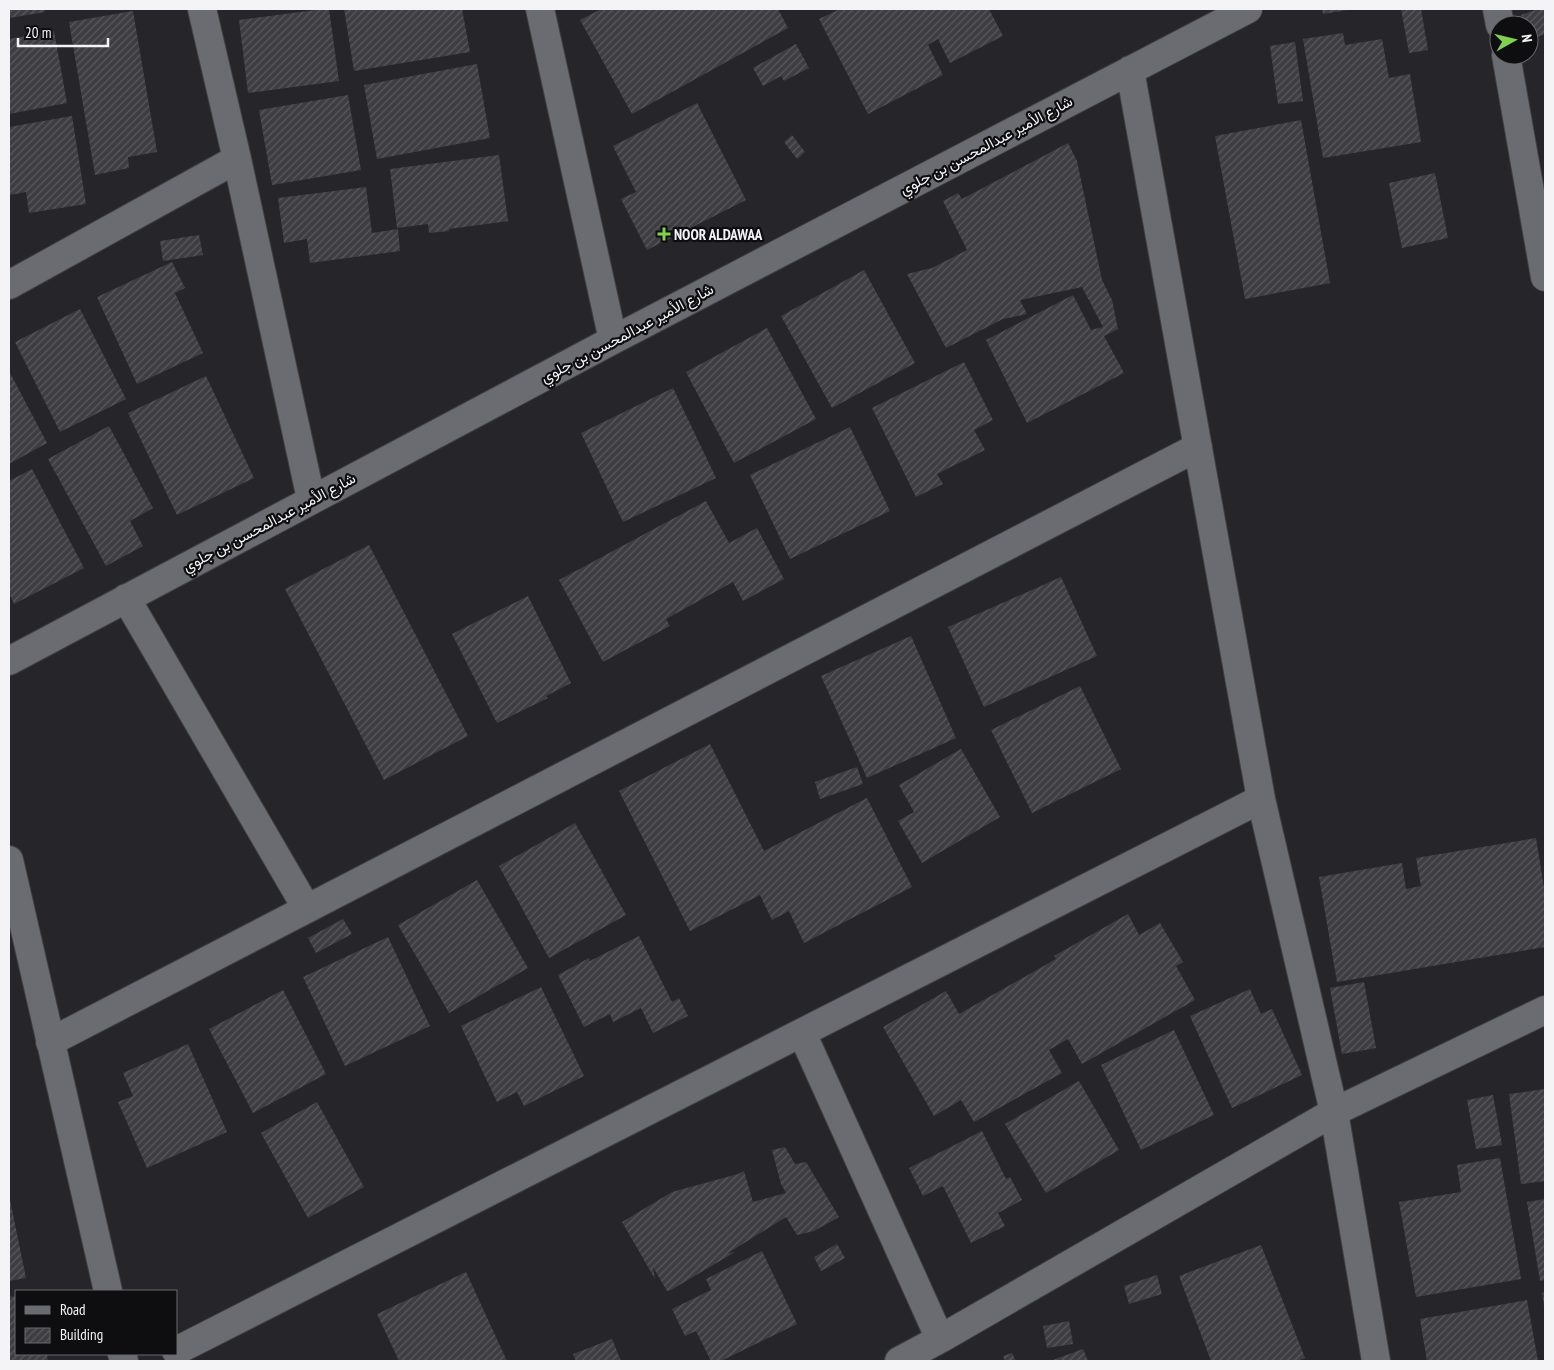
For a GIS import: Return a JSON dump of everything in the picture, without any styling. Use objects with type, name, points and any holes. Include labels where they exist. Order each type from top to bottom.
[{"type":"street","points":[[202,9],[237,159],[311,499]]},
{"type":"street","name":"شارع الأمير عبدالمحسن بن جلوي","points":[[9,661],[613,340],[1248,9]]},
{"type":"street","points":[[542,10],[613,340]]},
{"type":"street","points":[[1508,65],[1544,265]]},
{"type":"street","points":[[1130,70],[1261,800],[1334,1112],[1376,1361]]},
{"type":"street","points":[[9,285],[237,159]]},
{"type":"street","points":[[50,1042],[1198,447]]},
{"type":"street","points":[[126,598],[307,909]]},
{"type":"street","points":[[178,1350],[1261,800]]},
{"type":"street","points":[[9,860],[108,1290]]},
{"type":"street","points":[[899,1361],[1334,1112],[1545,1010]]},
{"type":"street","points":[[802,1032],[940,1339]]},
{"type":"street","points":[[156,1361],[169,1355]]},
{"type":"building","points":[[9,9],[44,9],[45,12],[9,18]]},
{"type":"building","points":[[329,9],[339,81],[248,93],[239,20]]},
{"type":"building","points":[[344,9],[462,9],[470,52],[354,71]]},
{"type":"building","points":[[601,9],[778,9],[788,28],[632,114],[580,20]]},
{"type":"building","points":[[840,9],[989,9],[1003,36],[950,63],[938,39],[928,45],[943,75],[868,114],[819,19]]},
{"type":"building","points":[[1322,9],[1348,9],[1348,10],[1323,14]]},
{"type":"building","points":[[1401,9],[1421,9],[1428,50],[1409,53]]},
{"type":"building","points":[[1538,9],[1545,9],[1545,34],[1539,36],[1539,15],[1521,15]]},
{"type":"building","points":[[133,11],[157,152],[128,157],[129,168],[95,175],[69,22]]},
{"type":"building","points":[[54,31],[67,103],[9,114],[9,39]]},
{"type":"building","points":[[1343,33],[1345,45],[1382,39],[1389,78],[1410,74],[1421,142],[1323,158],[1303,39]]},
{"type":"building","points":[[1295,42],[1303,101],[1278,104],[1270,46]]},
{"type":"building","points":[[796,44],[809,68],[784,81],[781,76],[763,86],[753,68]]},
{"type":"building","points":[[477,64],[490,138],[377,159],[364,85]]},
{"type":"building","points":[[348,95],[361,170],[272,185],[259,110]]},
{"type":"building","points":[[697,103],[746,200],[647,250],[621,199],[636,192],[613,146]]},
{"type":"building","points":[[72,116],[86,204],[29,213],[26,192],[10,195],[9,127]]},
{"type":"building","points":[[1301,120],[1330,283],[1245,299],[1215,136]]},
{"type":"building","points":[[792,135],[805,152],[797,159],[784,142]]},
{"type":"building","points":[[1068,143],[1077,161],[1102,280],[1112,300],[1118,329],[1104,336],[1124,373],[1027,423],[986,340],[1073,295],[1091,330],[1103,327],[1082,287],[1020,300],[1027,314],[1003,319],[946,348],[907,274],[932,268],[967,250],[943,201],[958,193],[962,199]]},
{"type":"building","points":[[499,155],[508,221],[429,233],[428,224],[397,228],[390,169]]},
{"type":"building","points":[[1435,173],[1448,238],[1402,248],[1389,183]]},
{"type":"building","points":[[366,187],[372,233],[398,229],[400,251],[310,263],[307,239],[284,243],[278,198]]},
{"type":"building","points":[[199,235],[203,255],[163,261],[160,241]]},
{"type":"building","points":[[172,262],[185,288],[175,293],[203,353],[137,384],[97,297]]},
{"type":"building","points":[[864,270],[915,363],[832,408],[781,316]]},
{"type":"building","points":[[80,309],[126,399],[60,432],[15,342]]},
{"type":"building","points":[[767,328],[816,419],[734,463],[686,372]]},
{"type":"building","points":[[964,362],[993,420],[974,430],[985,450],[937,474],[943,484],[916,497],[872,408]]},
{"type":"building","points":[[9,371],[47,443],[9,464]]},
{"type":"building","points":[[206,376],[254,478],[177,515],[128,413]]},
{"type":"building","points":[[673,388],[716,478],[623,522],[581,433]]},
{"type":"building","points":[[109,426],[153,508],[130,521],[143,546],[106,566],[48,459]]},
{"type":"building","points":[[850,427],[890,511],[790,559],[750,475]]},
{"type":"building","points":[[32,469],[84,568],[14,604],[9,593],[9,481]]},
{"type":"building","points":[[706,501],[729,543],[757,528],[784,579],[743,601],[733,582],[666,619],[670,626],[603,662],[559,580]]},
{"type":"building","points":[[369,545],[468,736],[384,780],[285,589]]},
{"type":"building","points":[[1061,577],[1097,656],[984,707],[948,627]]},
{"type":"building","points":[[528,596],[571,683],[546,696],[548,698],[497,723],[452,634]]},
{"type":"building","points":[[911,636],[956,738],[867,778],[821,676]]},
{"type":"building","points":[[1080,686],[1121,769],[1032,813],[991,730]]},
{"type":"building","points":[[710,744],[764,851],[867,798],[912,887],[804,943],[789,911],[772,920],[760,895],[690,931],[619,791]]},
{"type":"building","points":[[961,749],[1000,817],[922,863],[898,821],[914,812],[899,785]]},
{"type":"building","points":[[857,767],[863,784],[820,799],[815,782]]},
{"type":"building","points":[[575,823],[626,915],[549,958],[499,866]]},
{"type":"building","points":[[1536,838],[1545,894],[1545,947],[1337,982],[1319,877],[1402,863],[1406,889],[1421,886],[1416,858]]},
{"type":"building","points":[[477,880],[528,968],[449,1013],[398,925]]},
{"type":"building","points":[[1128,914],[1139,935],[1160,923],[1183,962],[1176,966],[1195,1000],[1082,1064],[1068,1039],[1049,1050],[1062,1073],[974,1122],[961,1100],[934,1116],[883,1027],[946,991],[959,1014],[1056,959],[1054,956]]},
{"type":"building","points":[[343,919],[352,934],[316,953],[308,938]]},
{"type":"building","points":[[639,936],[672,1002],[679,998],[688,1016],[653,1033],[641,1008],[613,1022],[610,1014],[584,1027],[558,975],[589,958],[590,961]]},
{"type":"building","points":[[388,937],[430,1026],[345,1066],[303,977]]},
{"type":"building","points":[[1364,982],[1376,1048],[1342,1054],[1330,988]]},
{"type":"building","points":[[541,987],[584,1076],[524,1106],[517,1092],[497,1102],[461,1026]]},
{"type":"building","points":[[1250,989],[1261,1014],[1272,1009],[1302,1075],[1232,1108],[1190,1016]]},
{"type":"building","points":[[283,990],[326,1074],[253,1113],[209,1029]]},
{"type":"building","points":[[1174,1030],[1214,1115],[1141,1150],[1101,1065]]},
{"type":"building","points":[[188,1044],[227,1132],[147,1168],[118,1102],[133,1096],[123,1073]]},
{"type":"building","points":[[1079,1081],[1119,1150],[1046,1193],[1005,1124]]},
{"type":"building","points":[[1545,1089],[1545,1181],[1521,1184],[1509,1094]]},
{"type":"building","points":[[1493,1095],[1502,1145],[1476,1149],[1467,1100]]},
{"type":"building","points":[[317,1102],[364,1187],[308,1218],[261,1133]]},
{"type":"building","points":[[982,1131],[1006,1179],[1010,1177],[1022,1200],[998,1213],[1005,1226],[971,1243],[943,1186],[923,1196],[909,1168]]},
{"type":"building","points":[[785,1147],[795,1164],[806,1162],[839,1217],[814,1231],[797,1235],[786,1217],[728,1253],[735,1252],[667,1291],[653,1267],[655,1279],[622,1222],[672,1192],[744,1171],[753,1202],[786,1193],[781,1184],[772,1150]]},
{"type":"building","points":[[1500,1158],[1521,1279],[1416,1297],[1399,1202],[1461,1192],[1457,1165]]},
{"type":"building","points":[[9,1195],[26,1278],[9,1281]]},
{"type":"building","points":[[1545,1199],[1545,1280],[1540,1281],[1527,1202]]},
{"type":"building","points":[[837,1244],[845,1258],[821,1271],[814,1257]]},
{"type":"building","points":[[1261,1245],[1305,1358],[1297,1361],[1211,1361],[1179,1276]]},
{"type":"building","points":[[762,1251],[797,1324],[721,1361],[711,1361],[696,1331],[685,1336],[672,1309],[711,1290],[706,1279]]},
{"type":"building","points":[[466,1272],[507,1361],[399,1361],[377,1314]]},
{"type":"building","points":[[1157,1275],[1162,1294],[1129,1304],[1124,1286]]},
{"type":"building","points":[[1545,1292],[1545,1307],[1544,1307],[1542,1293]]},
{"type":"building","points":[[15,1296],[15,1355],[47,1355],[48,1361],[9,1361],[9,1297]]},
{"type":"building","points":[[1527,1300],[1538,1361],[1427,1361],[1420,1319]]},
{"type":"building","points":[[1069,1321],[1073,1344],[1047,1348],[1043,1326]]},
{"type":"building","points":[[612,1339],[621,1361],[576,1361],[573,1354]]},
{"type":"building","points":[[1083,1349],[1088,1361],[1050,1361]]},
{"type":"building","points":[[1012,1353],[1016,1361],[1005,1361],[1003,1356]]},
{"type":"place","name":"NOOR ALDAWAA","points":[[664,234]]}]
